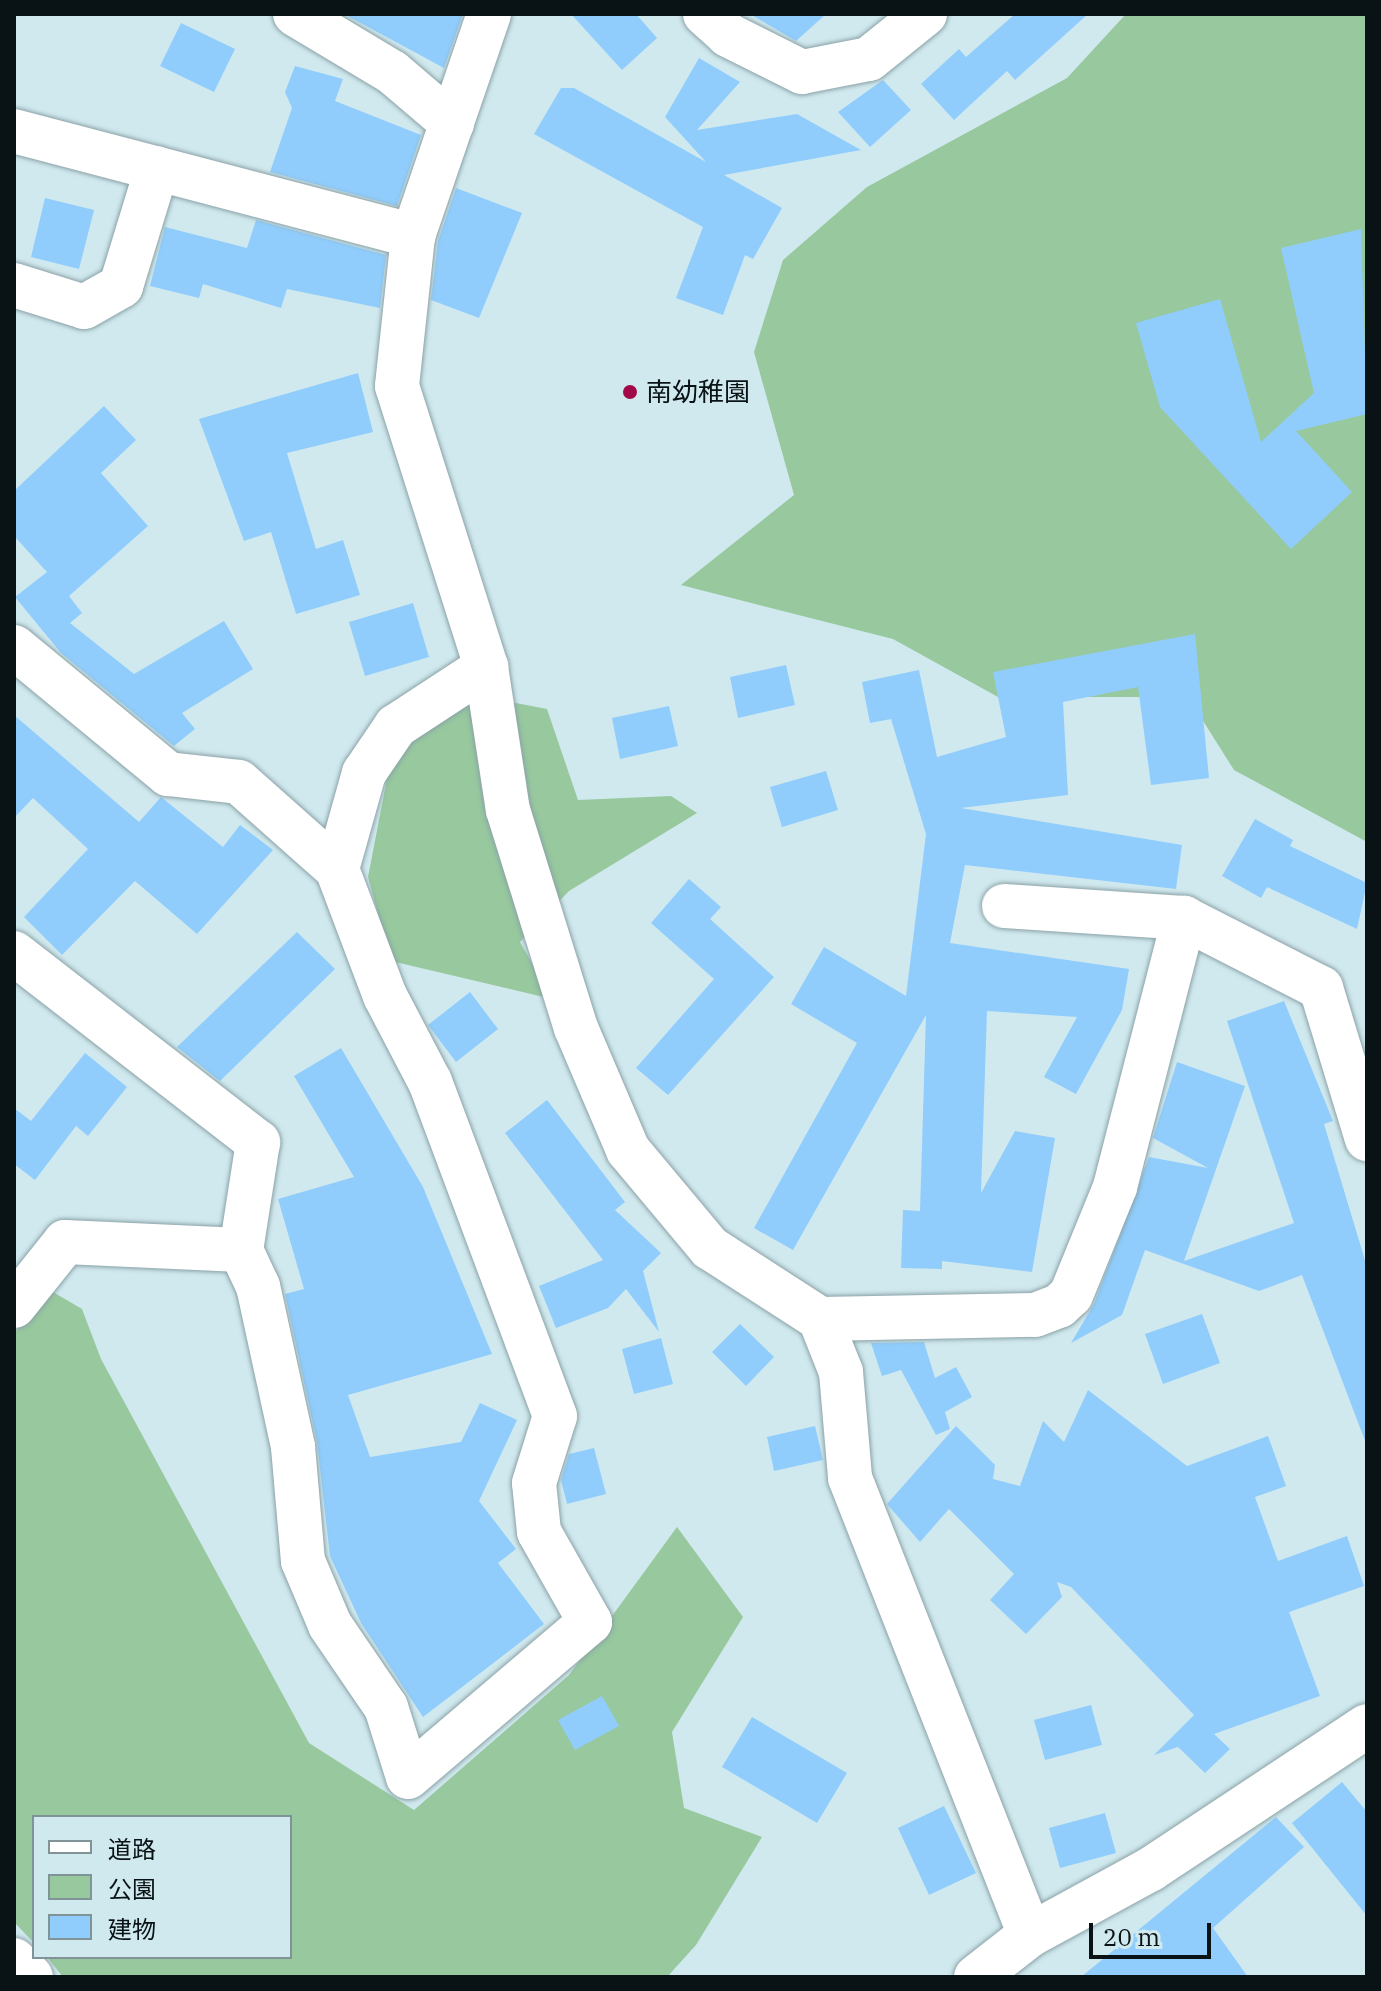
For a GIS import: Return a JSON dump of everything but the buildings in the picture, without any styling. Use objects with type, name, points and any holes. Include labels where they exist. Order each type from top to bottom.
[{"type":"street","points":[[295,14],[392,72],[452,123]]},
{"type":"street","points":[[489,14],[413,236],[397,386],[486,667],[508,810],[576,1028],[628,1150],[710,1248],[820,1319],[1035,1315],[1071,1295],[1115,1187],[1184,918]]},
{"type":"street","points":[[705,14],[728,35],[802,72],[869,59],[925,14]]},
{"type":"street","points":[[14,131],[413,236]]},
{"type":"street","points":[[14,285],[84,307],[121,286],[157,168]]},
{"type":"street","points":[[14,647],[168,774],[239,782],[337,869],[385,996],[430,1082],[555,1416],[534,1483],[539,1532],[590,1622],[408,1777],[386,1707],[330,1625],[303,1561],[293,1447],[258,1286],[241,1250],[258,1142],[14,953]]},
{"type":"street","points":[[337,869],[364,773],[396,726],[486,667]]},
{"type":"street","points":[[1004,906],[1184,918],[1321,988],[1364,1116]]},
{"type":"street","points":[[14,1306],[65,1242],[241,1250]]},
{"type":"street","points":[[820,1319],[841,1372],[850,1478],[1030,1935]]},
{"type":"street","points":[[976,1977],[1030,1935],[1151,1869],[1367,1726]]},
{"type":"street","points":[[14,1960],[31,1977]]},
{"type":"green space","points":[[1126,14],[1367,14],[1367,842],[1234,770],[1188,697],[998,697],[893,639],[681,585],[794,495],[754,352],[783,260],[867,187],[1067,78]]},
{"type":"green space","points":[[479,696],[547,709],[578,800],[671,796],[697,813],[569,891],[520,942],[552,999],[391,961],[368,877],[395,737]]},
{"type":"green space","points":[[53,1292],[82,1309],[101,1359],[309,1743],[414,1810],[569,1675],[677,1527],[743,1617],[672,1732],[684,1808],[762,1837],[696,1945],[667,1977],[63,1977],[49,1959],[292,1959],[292,1815],[32,1815],[32,1941],[14,1922],[14,1333]]},
{"type":"place","name":"南幼稚園","points":[[630,392]]}]
